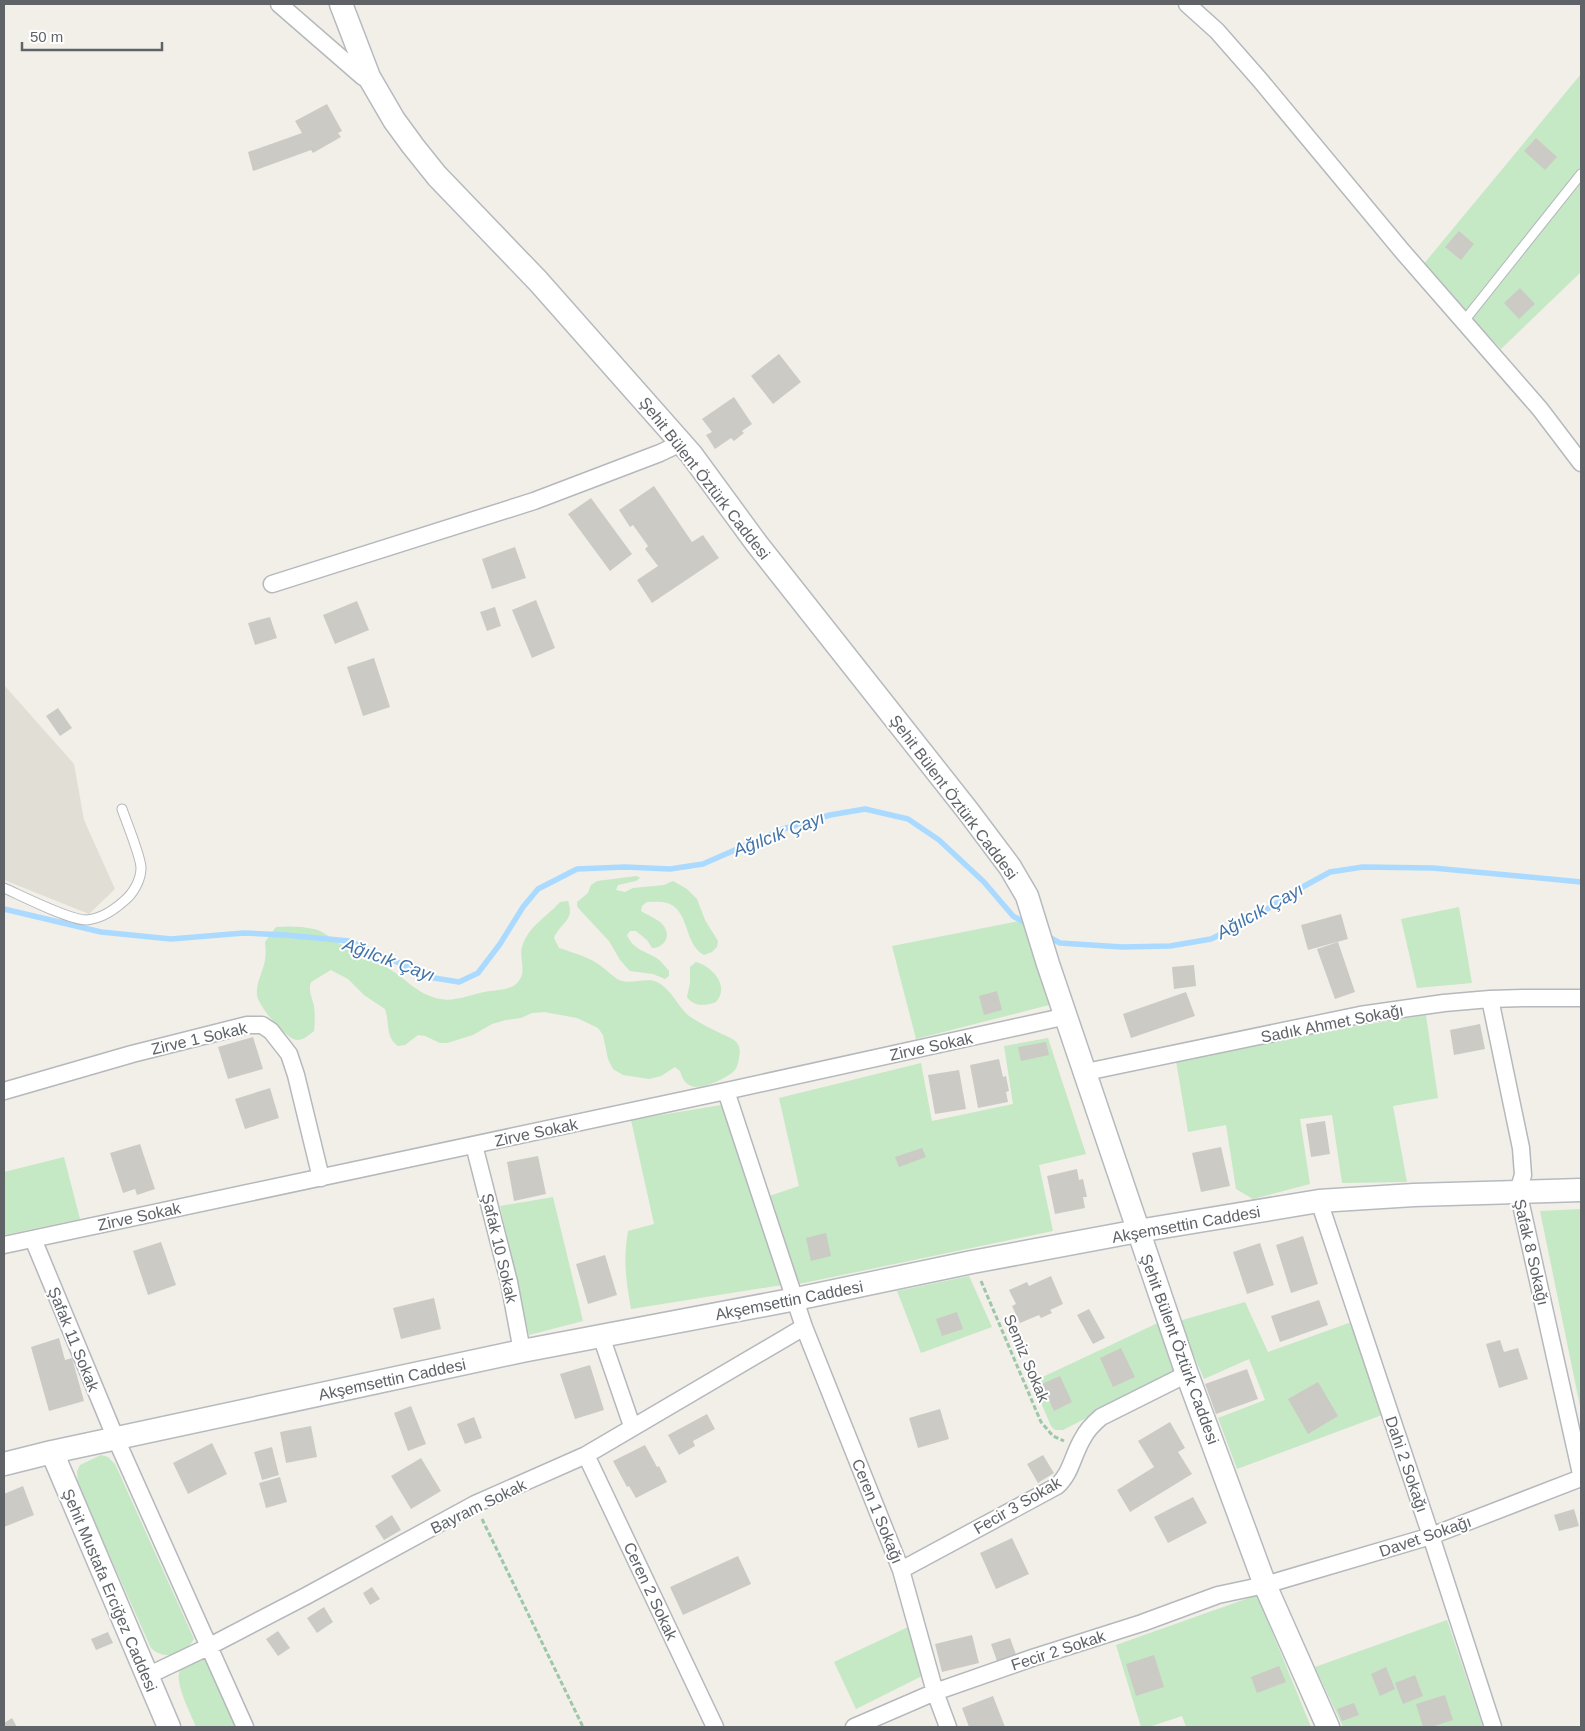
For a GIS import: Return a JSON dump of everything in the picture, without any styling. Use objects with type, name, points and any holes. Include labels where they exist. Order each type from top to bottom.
[{"type":"street","points":[[279,4],[364,77],[370,78]]},
{"type":"street","name":"Şehit Bülent Öztürk Caddesi","points":[[341,4],[370,78],[394,120],[437,176],[538,281],[681,443],[763,551],[968,811],[1010,868],[1027,896],[1048,964],[1187,1374],[1265,1585],[1328,1727]]},
{"type":"street","points":[[1187,4],[1217,31],[1403,252],[1540,409],[1581,463]]},
{"type":"street","points":[[272,584],[534,501],[660,453],[681,443]]},
{"type":"street","name":"Sadık Ahmet Sokağı","points":[[1086,1072],[1360,1015],[1444,1003],[1523,998],[1581,998]]},
{"type":"street","name":"Şafak 8 Sokağı","points":[[1490,1000],[1521,1148],[1523,1175],[1518,1191],[1581,1476]]},
{"type":"street","name":"Zirve Sokak","points":[[4,1245],[726,1091],[1067,1016]]},
{"type":"street","name":"Zirve 1 Sokak","points":[[4,1091],[132,1054],[247,1025],[262,1025],[271,1031],[289,1054],[296,1075],[321,1178]]},
{"type":"street","name":"Ceren 1 Sokağı","points":[[726,1091],[804,1327],[902,1570],[935,1692],[948,1727]]},
{"type":"street","name":"Şafak 10 Sokak","points":[[474,1145],[509,1282],[522,1351]]},
{"type":"street","name":"Akşemsettin Caddesi","points":[[4,1464],[522,1351],[796,1299],[972,1262],[1138,1232],[1318,1202],[1518,1191],[1581,1190]]},
{"type":"street","name":"Dahi 2 Sokağı","points":[[1318,1202],[1431,1536],[1492,1727]]},
{"type":"street","name":"Şafak 11 Sokak","points":[[33,1239],[116,1439],[245,1727]]},
{"type":"street","name":"Bayram Sokak","points":[[147,1676],[210,1646],[306,1596],[475,1504],[586,1455],[632,1426],[804,1327]]},
{"type":"street","points":[[601,1336],[632,1426]]},
{"type":"street","name":"Fecir 3 Sokak","points":[[902,1570],[1057,1486],[1065,1479],[1083,1437],[1101,1417],[1187,1374]]},
{"type":"street","name":"Şehit Mustafa Erciğez Caddesi","points":[[52,1452],[169,1727]]},
{"type":"street","name":"Ceren 2 Sokak","points":[[586,1455],[716,1727]]},
{"type":"street","name":"Davet Sokağı","points":[[1265,1585],[1431,1536],[1581,1476]]},
{"type":"street","name":"Fecir 2 Sokak","points":[[854,1727],[935,1692],[1034,1657],[1142,1623],[1218,1595],[1265,1585]]},
{"type":"lane","points":[[1464,321],[1581,174]]},
{"type":"lane","points":[[4,888],[78,919],[93,919],[102,916],[120,905],[134,889],[141,867],[122,809]]},
{"type":"path","name":"Semiz Sokak","points":[[972,1262],[1041,1422],[1053,1436],[1079,1446]]},
{"type":"path","points":[[475,1504],[583,1727]]},
{"type":"shaded area","points":[[4,685],[74,764],[84,820],[115,889],[89,914],[4,880]]},
{"type":"green space","points":[[1581,74],[1581,272],[1501,349],[1422,266]]},
{"type":"green space","points":[[637,876],[640,878],[636,881],[618,885],[616,890],[625,892],[633,888],[664,885],[673,881],[687,889],[697,899],[705,920],[718,941],[717,947],[712,952],[704,955],[693,944],[681,915],[676,909],[668,903],[647,902],[642,906],[641,911],[663,925],[667,933],[665,941],[660,946],[652,948],[647,940],[636,931],[630,931],[627,935],[636,947],[659,960],[669,971],[669,976],[665,979],[653,974],[630,971],[620,960],[609,941],[580,910],[577,902],[588,893],[591,885],[597,881]]},
{"type":"green space","points":[[568,901],[570,913],[554,938],[559,948],[591,960],[619,980],[628,982],[648,980],[663,985],[692,1018],[736,1042],[740,1053],[737,1066],[733,1072],[713,1083],[695,1087],[687,1083],[680,1071],[675,1067],[661,1076],[649,1079],[623,1075],[613,1069],[608,1059],[603,1035],[598,1028],[577,1018],[544,1012],[532,1013],[521,1018],[492,1024],[473,1035],[447,1043],[440,1043],[418,1035],[405,1045],[398,1046],[389,1034],[385,1009],[364,995],[348,979],[331,970],[311,982],[310,991],[315,1012],[314,1031],[304,1038],[297,1040],[292,1039],[280,1029],[262,1007],[257,995],[265,959],[265,942],[276,927],[285,926],[304,927],[322,932],[344,946],[385,966],[420,991],[440,999],[451,1000],[506,989],[514,986],[522,974],[521,954],[523,944],[530,931],[560,902]]},
{"type":"green space","points":[[1459,907],[1472,983],[1417,988],[1401,919]]},
{"type":"green space","points":[[1025,920],[1053,1004],[916,1039],[892,946]]},
{"type":"green space","points":[[696,962],[708,968],[718,978],[721,990],[716,1002],[700,1005],[693,1003],[687,997],[690,983],[690,967]]},
{"type":"green space","points":[[1426,1015],[1438,1098],[1393,1106],[1407,1182],[1342,1183],[1332,1115],[1300,1119],[1310,1184],[1253,1199],[1236,1189],[1226,1125],[1188,1132],[1176,1061],[1314,1033]]},
{"type":"green space","points":[[1048,1038],[1086,1154],[1039,1165],[1053,1231],[794,1285],[766,1197],[799,1186],[779,1098],[921,1063],[932,1121],[1013,1104],[1004,1046]]},
{"type":"green space","points":[[727,1104],[788,1284],[631,1309],[626,1270],[628,1231],[654,1224],[631,1120]]},
{"type":"green space","points":[[64,1157],[80,1219],[4,1235],[4,1172]]},
{"type":"green space","points":[[553,1197],[583,1321],[529,1335],[500,1206]]},
{"type":"green space","points":[[1581,1209],[1581,1411],[1540,1211]]},
{"type":"green space","points":[[969,1276],[992,1327],[921,1353],[897,1291]]},
{"type":"green space","points":[[1245,1302],[1268,1352],[1360,1319],[1390,1412],[1237,1469],[1218,1418],[1265,1400],[1249,1359],[1204,1379],[1179,1321]]},
{"type":"green space","points":[[1162,1321],[1177,1364],[1174,1373],[1063,1430],[1055,1430],[1051,1426],[1032,1382]]},
{"type":"green space","points":[[101,1455],[108,1457],[115,1464],[194,1639],[190,1645],[180,1652],[168,1655],[156,1652],[151,1648],[78,1485],[77,1471],[80,1465]]},
{"type":"green space","points":[[1257,1595],[1311,1727],[1186,1727],[1182,1716],[1149,1727],[1141,1727],[1116,1645]]},
{"type":"green space","points":[[1447,1620],[1483,1727],[1343,1727],[1315,1667]]},
{"type":"green space","points":[[908,1627],[924,1675],[856,1709],[834,1662]]},
{"type":"green space","points":[[206,1658],[244,1727],[196,1727],[181,1689],[179,1674],[186,1665]]},
{"type":"building","points":[[327,104],[342,131],[338,133],[341,137],[313,153],[311,150],[253,171],[248,152],[302,133],[295,121]]},
{"type":"building","points":[[1536,138],[1557,157],[1545,170],[1524,151]]},
{"type":"building","points":[[1459,231],[1474,244],[1461,260],[1445,247]]},
{"type":"building","points":[[1520,288],[1535,304],[1519,319],[1504,303]]},
{"type":"building","points":[[779,354],[801,382],[773,404],[751,376]]},
{"type":"building","points":[[734,397],[752,424],[742,431],[744,433],[734,441],[731,438],[715,449],[706,435],[712,432],[702,419]]},
{"type":"building","points":[[654,486],[692,542],[703,535],[719,558],[652,603],[637,580],[658,566],[645,549],[648,546],[633,525],[630,527],[619,510]]},
{"type":"building","points":[[591,498],[632,554],[610,571],[568,514]]},
{"type":"building","points":[[515,547],[526,578],[492,589],[482,559]]},
{"type":"building","points":[[536,600],[555,648],[532,658],[512,610]]},
{"type":"building","points":[[357,601],[369,630],[335,644],[323,615]]},
{"type":"building","points":[[495,607],[501,626],[487,631],[480,612]]},
{"type":"building","points":[[270,617],[277,638],[255,645],[248,623]]},
{"type":"building","points":[[374,658],[390,707],[363,716],[347,667]]},
{"type":"building","points":[[58,708],[72,728],[60,736],[46,716]]},
{"type":"building","points":[[1341,914],[1348,939],[1308,950],[1301,925]]},
{"type":"building","points":[[1338,942],[1355,992],[1335,999],[1317,949]]},
{"type":"building","points":[[1194,965],[1196,986],[1174,989],[1172,967]]},
{"type":"building","points":[[997,991],[1002,1010],[984,1015],[979,996]]},
{"type":"building","points":[[1186,992],[1195,1016],[1131,1038],[1123,1014]]},
{"type":"building","points":[[1480,1024],[1485,1049],[1454,1055],[1450,1030]]},
{"type":"building","points":[[253,1037],[263,1069],[228,1079],[218,1047]]},
{"type":"building","points":[[1046,1042],[1049,1055],[1021,1061],[1018,1047]]},
{"type":"building","points":[[999,1059],[1003,1077],[1006,1076],[1009,1091],[1006,1092],[1008,1102],[978,1108],[970,1065]]},
{"type":"building","points":[[959,1070],[966,1109],[935,1114],[928,1075]]},
{"type":"building","points":[[270,1088],[279,1118],[245,1129],[235,1099]]},
{"type":"building","points":[[1325,1121],[1330,1154],[1311,1157],[1306,1124]]},
{"type":"building","points":[[140,1144],[155,1189],[137,1195],[135,1189],[123,1193],[110,1153]]},
{"type":"building","points":[[1221,1147],[1230,1186],[1201,1192],[1192,1153]]},
{"type":"building","points":[[922,1148],[926,1157],[899,1167],[895,1157]]},
{"type":"building","points":[[538,1156],[546,1194],[514,1201],[507,1162]]},
{"type":"building","points":[[1077,1169],[1079,1180],[1083,1179],[1087,1197],[1083,1197],[1085,1208],[1055,1214],[1047,1176]]},
{"type":"building","points":[[826,1233],[831,1256],[811,1261],[806,1238]]},
{"type":"building","points":[[1303,1236],[1318,1284],[1291,1293],[1276,1245]]},
{"type":"building","points":[[161,1242],[176,1285],[148,1295],[133,1251]]},
{"type":"building","points":[[1260,1243],[1274,1285],[1247,1294],[1233,1252]]},
{"type":"building","points":[[605,1255],[617,1295],[588,1304],[576,1264]]},
{"type":"building","points":[[1051,1276],[1063,1304],[1050,1310],[1052,1313],[1041,1318],[1039,1315],[1020,1323],[1012,1306],[1016,1304],[1009,1290],[1027,1282],[1029,1286]]},
{"type":"building","points":[[434,1298],[441,1329],[401,1339],[393,1308]]},
{"type":"building","points":[[1319,1300],[1328,1325],[1280,1342],[1271,1316]]},
{"type":"building","points":[[1089,1309],[1105,1338],[1093,1344],[1077,1315]]},
{"type":"building","points":[[957,1312],[963,1329],[942,1336],[936,1319]]},
{"type":"building","points":[[59,1338],[65,1360],[72,1358],[84,1401],[49,1411],[31,1347]]},
{"type":"building","points":[[1500,1340],[1504,1352],[1518,1348],[1528,1379],[1499,1388],[1486,1344]]},
{"type":"building","points":[[1121,1348],[1135,1377],[1113,1387],[1100,1358]]},
{"type":"building","points":[[590,1365],[604,1410],[575,1419],[560,1374]]},
{"type":"building","points":[[1247,1369],[1258,1399],[1216,1414],[1205,1384]]},
{"type":"building","points":[[1060,1376],[1072,1402],[1054,1411],[1042,1384]]},
{"type":"building","points":[[1318,1382],[1338,1416],[1308,1434],[1288,1399]]},
{"type":"building","points":[[411,1406],[426,1444],[408,1451],[394,1413]]},
{"type":"building","points":[[940,1409],[949,1439],[918,1448],[909,1418]]},
{"type":"building","points":[[707,1414],[715,1429],[693,1441],[695,1446],[679,1455],[668,1435]]},
{"type":"building","points":[[474,1417],[482,1438],[465,1444],[457,1424]]},
{"type":"building","points":[[1170,1422],[1185,1448],[1178,1452],[1192,1474],[1130,1512],[1117,1490],[1154,1467],[1138,1441]]},
{"type":"building","points":[[311,1426],[317,1457],[286,1463],[280,1432]]},
{"type":"building","points":[[212,1443],[227,1474],[188,1494],[173,1463]]},
{"type":"building","points":[[645,1445],[667,1482],[636,1498],[629,1486],[627,1487],[613,1461]]},
{"type":"building","points":[[272,1447],[279,1475],[262,1480],[254,1452]]},
{"type":"building","points":[[1043,1455],[1054,1473],[1038,1483],[1027,1464]]},
{"type":"building","points":[[421,1458],[441,1491],[411,1509],[391,1476]]},
{"type":"building","points":[[280,1477],[287,1502],[266,1508],[259,1483]]},
{"type":"building","points":[[23,1486],[34,1515],[4,1527],[4,1494]]},
{"type":"building","points":[[1193,1497],[1207,1523],[1168,1543],[1154,1517]]},
{"type":"building","points":[[1574,1509],[1579,1526],[1559,1531],[1554,1515]]},
{"type":"building","points":[[392,1515],[401,1530],[384,1540],[375,1526]]},
{"type":"building","points":[[1012,1538],[1029,1574],[996,1589],[980,1553]]},
{"type":"building","points":[[738,1556],[751,1584],[683,1615],[670,1587]]},
{"type":"building","points":[[372,1587],[380,1599],[370,1605],[363,1593]]},
{"type":"building","points":[[324,1607],[333,1622],[317,1633],[307,1618]]},
{"type":"building","points":[[278,1631],[290,1648],[278,1656],[266,1639]]},
{"type":"building","points":[[108,1632],[113,1643],[96,1650],[91,1639]]},
{"type":"building","points":[[972,1635],[979,1663],[942,1672],[935,1644]]},
{"type":"building","points":[[1010,1638],[1017,1657],[998,1664],[991,1644]]},
{"type":"building","points":[[1154,1655],[1164,1687],[1136,1696],[1126,1664]]},
{"type":"building","points":[[1279,1666],[1286,1682],[1257,1693],[1251,1677]]},
{"type":"building","points":[[1386,1667],[1395,1689],[1380,1696],[1371,1674]]},
{"type":"building","points":[[1415,1675],[1423,1696],[1403,1704],[1395,1683]]},
{"type":"building","points":[[1445,1695],[1453,1720],[1431,1727],[1423,1727],[1416,1704]]},
{"type":"building","points":[[993,1696],[1005,1727],[969,1727],[962,1708]]},
{"type":"building","points":[[1354,1703],[1359,1715],[1342,1721],[1337,1709]]},
{"type":"building","points":[[12,1718],[17,1727],[4,1727],[4,1723]]},
{"type":"waterway","name":"Ağılcık Çayı","points":[[4,909],[101,932],[171,939],[244,933],[349,941],[428,977],[459,982],[478,973],[500,944],[523,907],[538,889],[577,869],[625,867],[670,869],[703,864],[783,829],[830,815],[865,809],[908,819],[939,840],[984,882],[1013,916],[1029,925]]},
{"type":"waterway","name":"Ağılcık Çayı","points":[[1045,935],[1060,943],[1122,947],[1170,946],[1211,939],[1250,920],[1297,890],[1330,872],[1363,867],[1433,868],[1581,882]]}]
